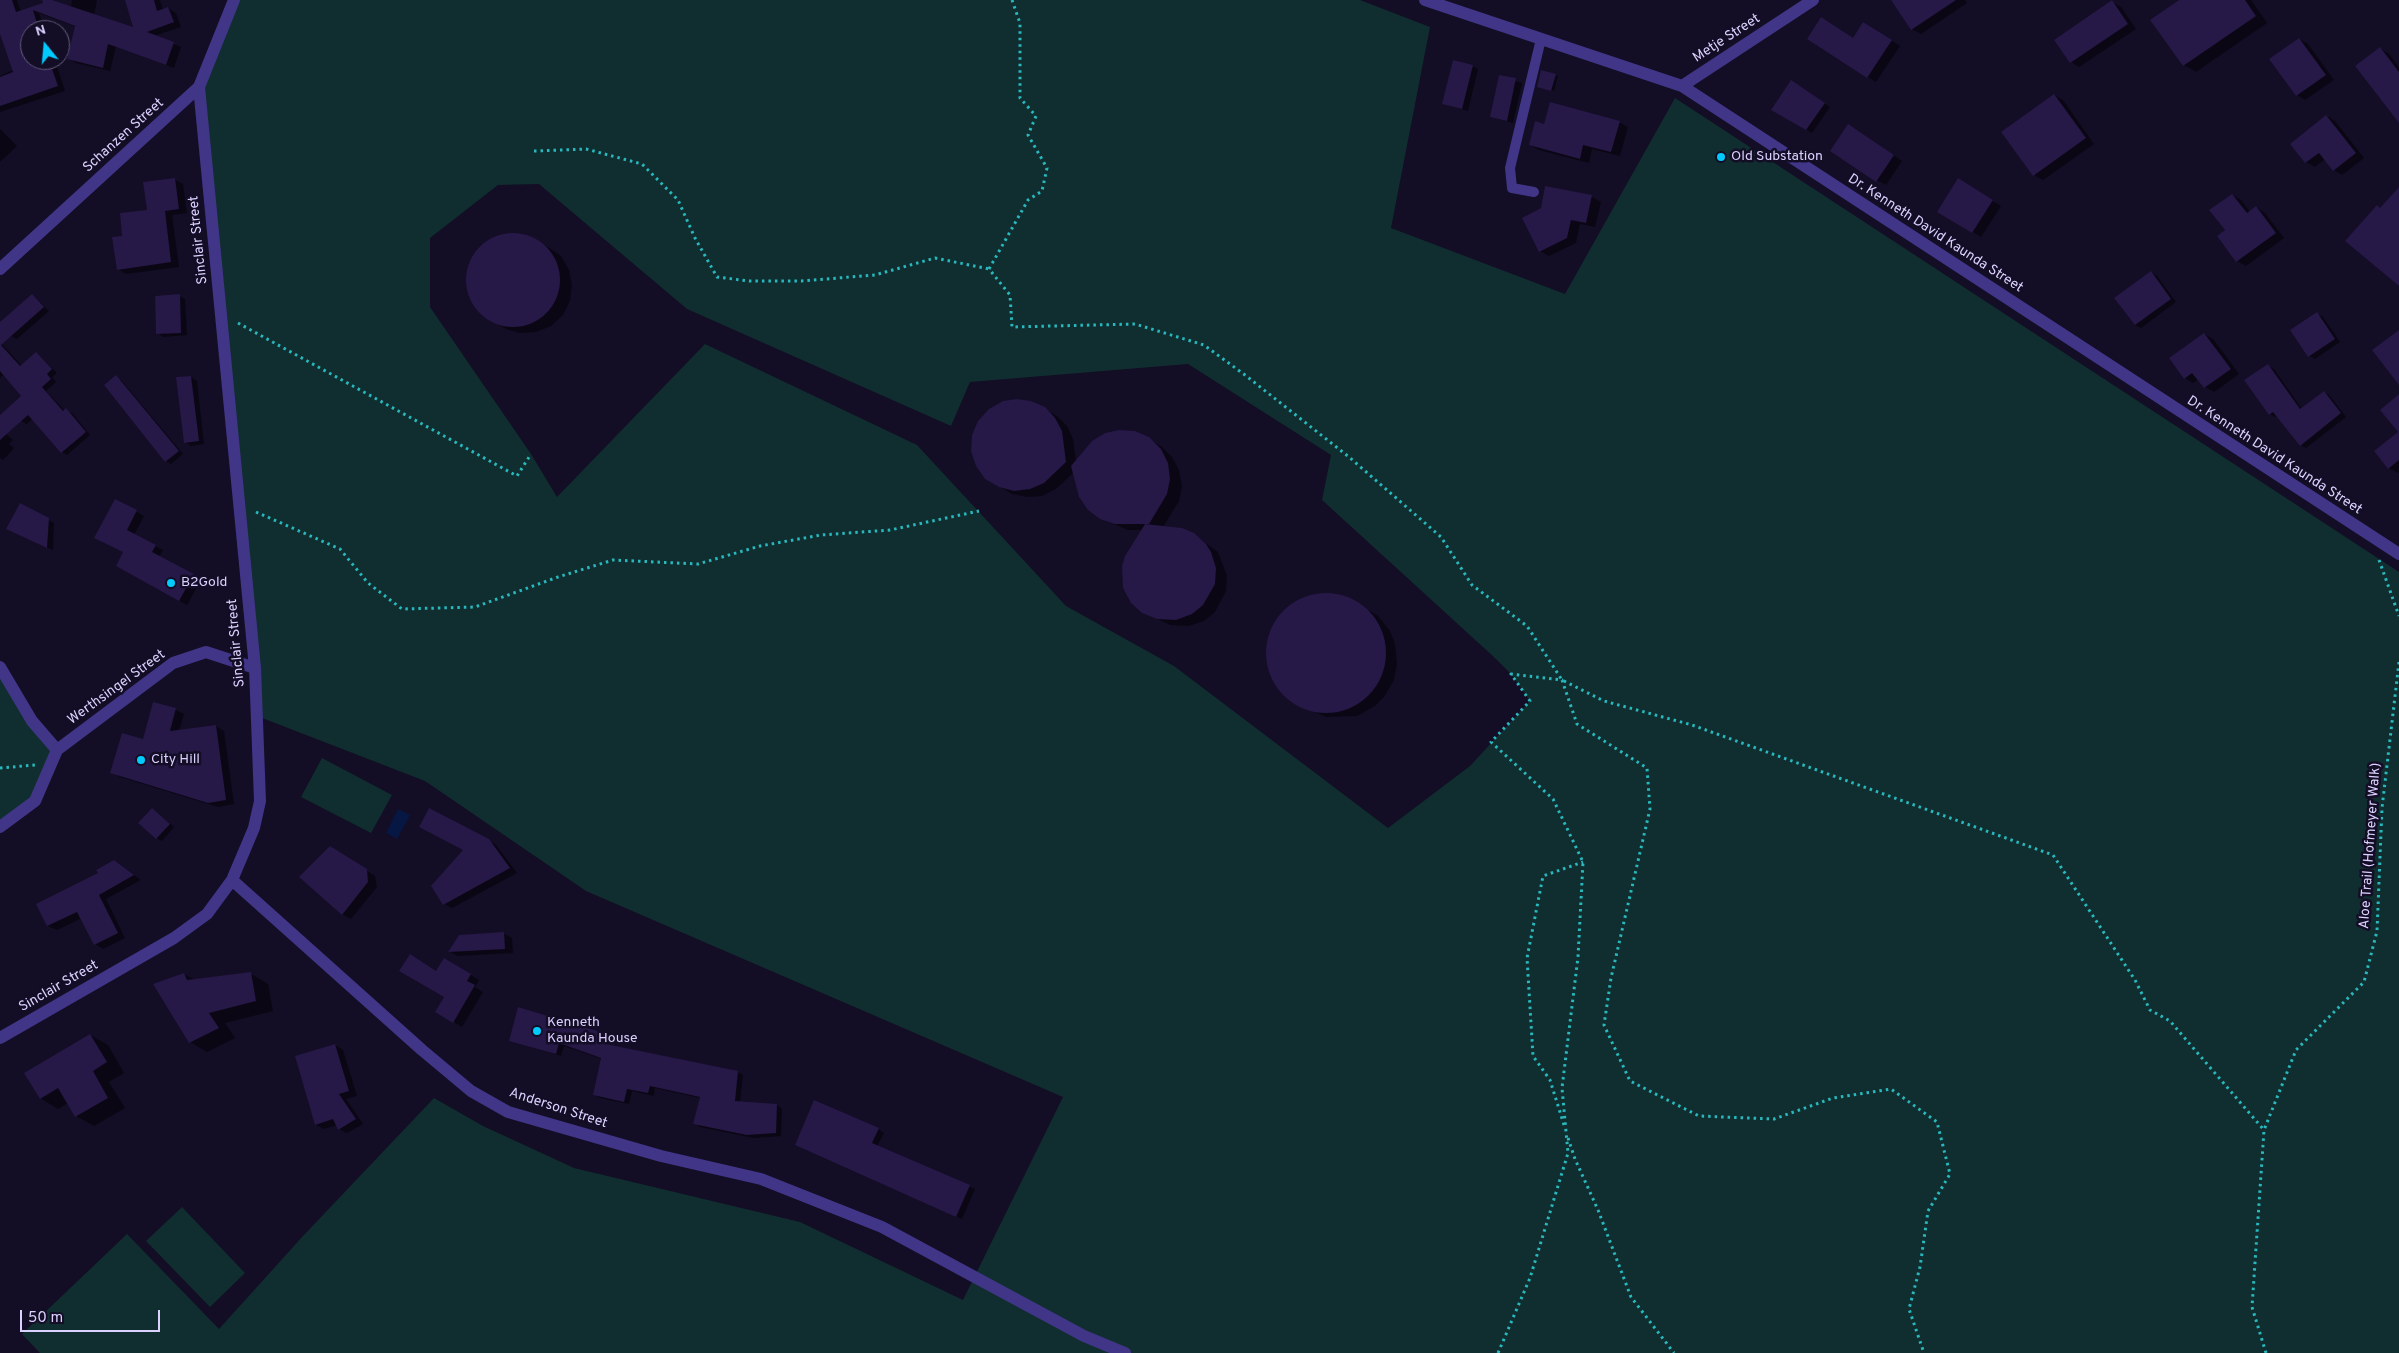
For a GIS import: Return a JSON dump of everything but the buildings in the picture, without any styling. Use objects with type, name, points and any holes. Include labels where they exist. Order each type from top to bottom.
[{"type":"street","name":"Schanzen Street","points":[[0,270],[199,88],[234,0]]},
{"type":"street","name":"Dr. Kenneth David Kaunda Street","points":[[1425,0],[1682,86],[2399,554]]},
{"type":"street","name":"Metje Street","points":[[1682,86],[1813,0]]},
{"type":"street","name":"Sinclair Street","points":[[0,1038],[174,938],[207,914],[232,880],[254,828],[260,801],[255,668],[199,88]]},
{"type":"street","name":"Werthsingel Street","points":[[57,750],[172,663],[206,652],[255,668]]},
{"type":"street","points":[[0,667],[32,721],[57,750],[53,764],[35,801],[0,827]]},
{"type":"street","name":"Anderson Street","points":[[232,880],[422,1050],[471,1091],[508,1112],[662,1156],[761,1179],[882,1227],[1000,1293],[1084,1336],[1125,1353]]},
{"type":"lane","points":[[1534,192],[1512,188],[1510,168],[1541,39]]},
{"type":"path","points":[[989,269],[1028,200],[1042,191],[1047,168],[1028,135],[1036,116],[1020,98],[1020,23],[1012,0]]},
{"type":"path","points":[[534,151],[586,149],[642,164],[678,200],[695,238],[717,277],[750,281],[801,281],[875,275],[936,258],[989,269],[1010,295],[1012,327],[1135,324],[1204,345],[1349,457],[1441,537],[1472,585],[1527,626],[1562,680],[1577,724],[1647,768],[1650,809],[1613,969],[1604,1024],[1630,1081],[1699,1116],[1774,1119],[1833,1098],[1891,1089],[1937,1122],[1950,1174],[1928,1211],[1920,1266],[1909,1308],[1924,1353]]},
{"type":"path","points":[[222,314],[517,476],[531,454]]},
{"type":"path","points":[[239,505],[340,549],[368,584],[402,609],[474,607],[613,560],[698,564],[760,546],[821,535],[890,530],[979,511]]},
{"type":"path","points":[[2370,536],[2399,616]]},
{"type":"path","name":"Aloe Trail (Hofmeyer Walk)","points":[[2266,1353],[2252,1307],[2264,1130],[2296,1050],[2364,982],[2377,931],[2382,808],[2399,662]]},
{"type":"path","points":[[1498,1353],[1530,1278],[1568,1154],[1562,1088],[1578,957],[1583,862],[1553,799],[1491,742],[1530,701],[1511,674],[1562,680],[1604,701],[1700,728],[2053,855],[2135,980],[2150,1010],[2170,1021],[2264,1130]]},
{"type":"path","points":[[0,768],[53,764]]},
{"type":"path","points":[[1583,862],[1543,876],[1528,958],[1533,1056],[1550,1080],[1575,1159],[1598,1210],[1631,1297],[1674,1353]]},
{"type":"green space","points":[[234,0],[1360,0],[1430,27],[1391,228],[1565,294],[1675,98],[2399,572],[2399,1353],[40,1353],[22,1334],[127,1234],[219,1329],[303,1236],[434,1098],[483,1126],[574,1168],[800,1222],[963,1300],[1063,1097],[586,891],[425,781],[257,716],[199,87]],"holes":[[[539,184],[687,309],[951,426],[970,382],[1188,364],[1331,455],[1322,500],[1495,658],[1511,674],[1530,701],[1470,766],[1388,828],[1174,666],[1066,606],[917,445],[705,344],[557,497],[531,454],[430,307],[430,238],[498,185]]]},
{"type":"green space","points":[[0,667],[57,750],[35,801],[0,827]]},
{"type":"green space","points":[[322,758],[392,795],[371,833],[301,797]]},
{"type":"green space","points":[[182,1207],[245,1273],[210,1307],[146,1241]]},
{"type":"water","points":[[398,809],[410,815],[397,839],[386,833]]},
{"type":"place","name":"Old Substation","points":[[1721,157]]},
{"type":"place","name":"B2Gold","points":[[171,583]]},
{"type":"place","name":"City Hill","points":[[141,760]]},
{"type":"place","name":"Kenneth Kaunda House","points":[[537,1031]]}]
